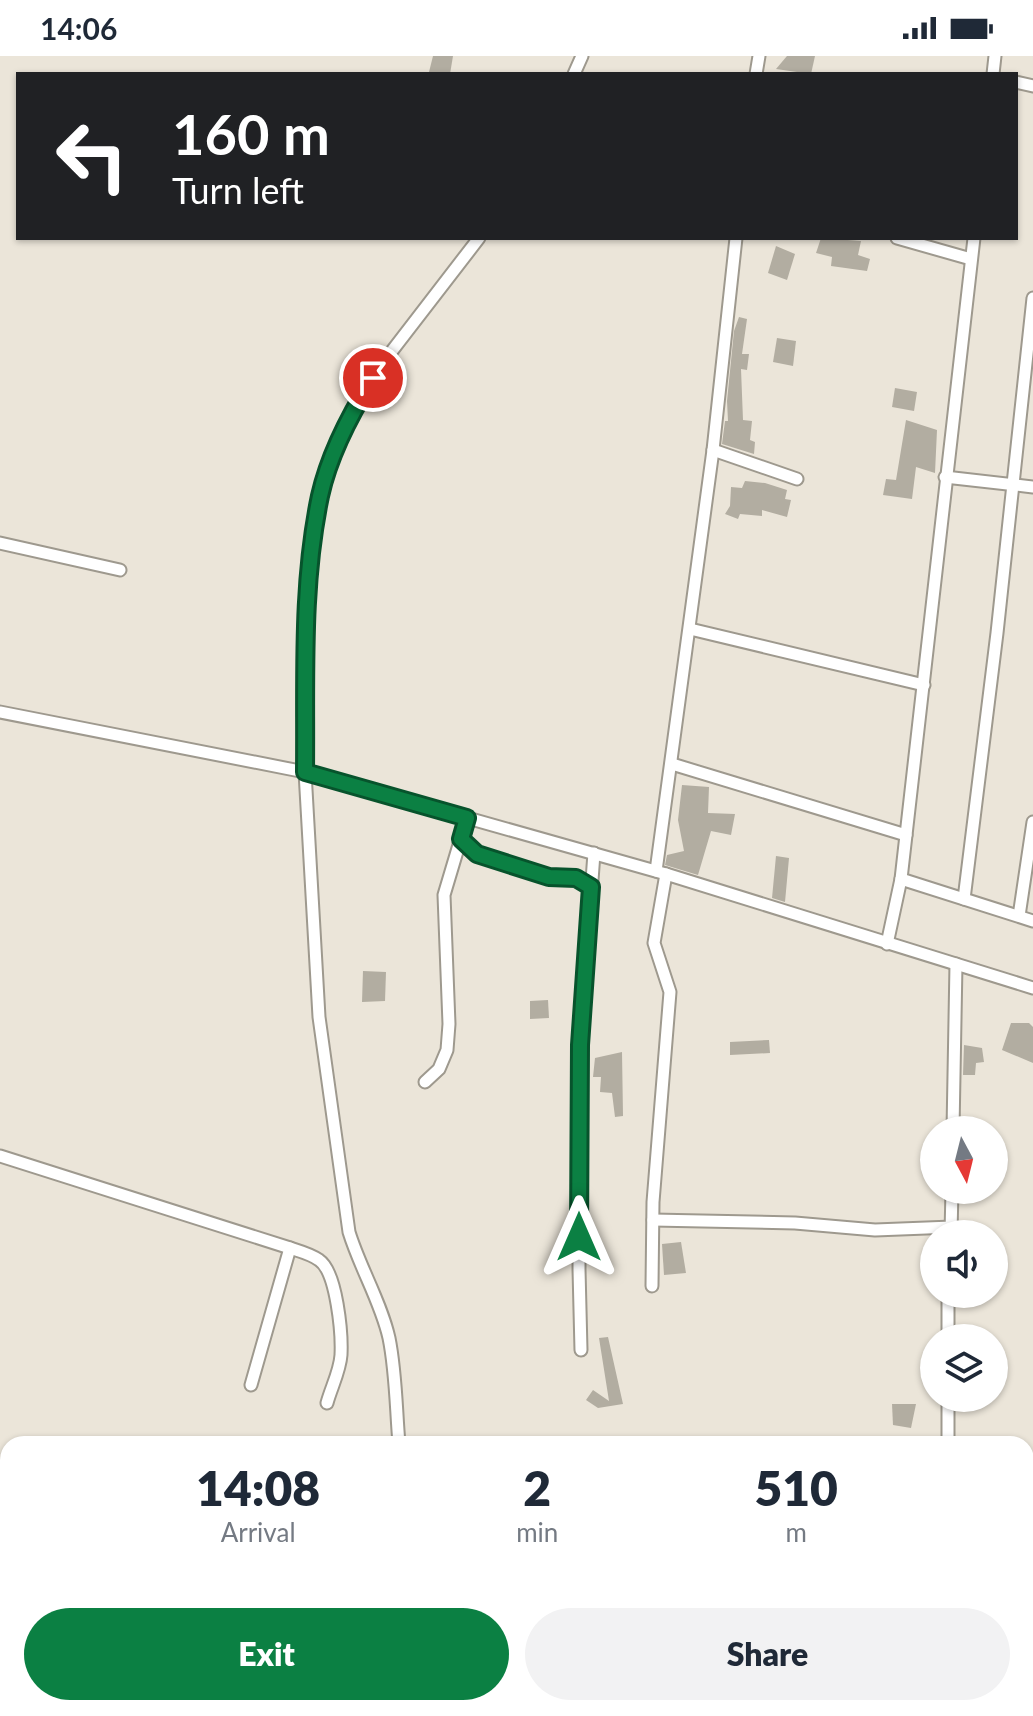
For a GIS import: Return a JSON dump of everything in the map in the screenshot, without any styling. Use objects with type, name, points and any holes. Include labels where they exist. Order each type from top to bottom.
[{"type":"street","points":[[398,1436],[389,1338],[349,1232],[319,1017],[305,772],[308,579],[320,494],[340,440],[361,397],[385,360],[477,240]]},
{"type":"street","points":[[652,1286],[657,1134],[670,992],[654,943],[672,764],[713,450],[736,240]]},
{"type":"street","points":[[904,240],[971,259]]},
{"type":"street","points":[[887,944],[901,879],[974,240]]},
{"type":"street","points":[[964,899],[1012,485],[1028,381],[1033,298]]},
{"type":"street","points":[[713,450],[797,479]]},
{"type":"street","points":[[945,477],[1033,487]]},
{"type":"street","points":[[0,543],[120,570]]},
{"type":"street","points":[[690,629],[924,685]]},
{"type":"street","points":[[0,712],[305,772],[661,872],[1033,988]]},
{"type":"street","points":[[672,764],[906,835]]},
{"type":"street","points":[[425,1082],[439,1069],[447,1050],[449,1024],[444,895],[467,818]]},
{"type":"street","points":[[1019,916],[1033,822]]},
{"type":"street","points":[[461,839],[477,854],[549,877],[576,878],[591,887]]},
{"type":"street","points":[[581,1350],[580,1045],[594,853]]},
{"type":"street","points":[[901,879],[1033,921]]},
{"type":"street","points":[[953,1116],[956,964]]},
{"type":"street","points":[[0,1156],[320,1260],[328,1269],[333,1284],[341,1335],[341,1358],[327,1403]]},
{"type":"street","points":[[653,1220],[920,1230]]},
{"type":"street","points":[[251,1385],[290,1248]]},
{"type":"street","points":[[948,1412],[948,1436]]},
{"type":"building","points":[[433,56],[453,56],[450,72],[429,72]]},
{"type":"building","points":[[787,56],[815,56],[811,72],[776,69]]},
{"type":"building","points":[[820,240],[861,241],[858,255],[870,259],[867,271],[831,266],[832,257],[816,253]]},
{"type":"building","points":[[776,246],[795,254],[787,280],[768,273]]},
{"type":"building","points":[[739,317],[747,319],[742,354],[749,354],[747,370],[741,369],[743,420],[752,421],[750,440],[755,442],[754,454],[722,444],[725,421],[728,421],[734,331]]},
{"type":"building","points":[[777,338],[796,341],[793,366],[773,362]]},
{"type":"building","points":[[895,388],[917,392],[914,411],[892,407]]},
{"type":"building","points":[[906,420],[937,430],[935,473],[916,467],[912,499],[883,495],[886,479],[896,480]]},
{"type":"building","points":[[745,481],[787,490],[785,499],[791,500],[787,517],[762,510],[762,516],[740,514],[738,519],[725,514],[730,506],[731,487],[742,488]]},
{"type":"building","points":[[682,785],[709,787],[708,813],[735,814],[731,835],[711,831],[698,875],[665,865],[667,855],[684,851],[678,820]]},
{"type":"building","points":[[776,856],[789,858],[785,902],[772,898]]},
{"type":"building","points":[[363,971],[386,972],[385,1001],[362,1002]]},
{"type":"building","points":[[548,1000],[549,1018],[530,1019],[530,1001]]},
{"type":"building","points":[[1011,1023],[1029,1023],[1033,1027],[1033,1063],[1002,1050]]},
{"type":"building","points":[[769,1040],[770,1053],[730,1055],[730,1042]]},
{"type":"building","points":[[964,1045],[982,1048],[984,1062],[976,1063],[975,1075],[963,1075]]},
{"type":"building","points":[[622,1052],[623,1116],[615,1117],[612,1093],[600,1092],[601,1077],[593,1077],[595,1058]]},
{"type":"building","points":[[681,1242],[686,1273],[664,1275],[662,1244]]},
{"type":"building","points":[[608,1337],[623,1404],[598,1408],[586,1400],[593,1390],[609,1401],[599,1338]]},
{"type":"building","points":[[892,1404],[916,1404],[911,1428],[893,1425]]},
{"type":"route","points":[[373,378],[340,440],[320,494],[308,579],[305,772],[467,818],[461,839],[469,850],[549,877],[576,878],[591,887],[580,1045],[579,1237]]}]
